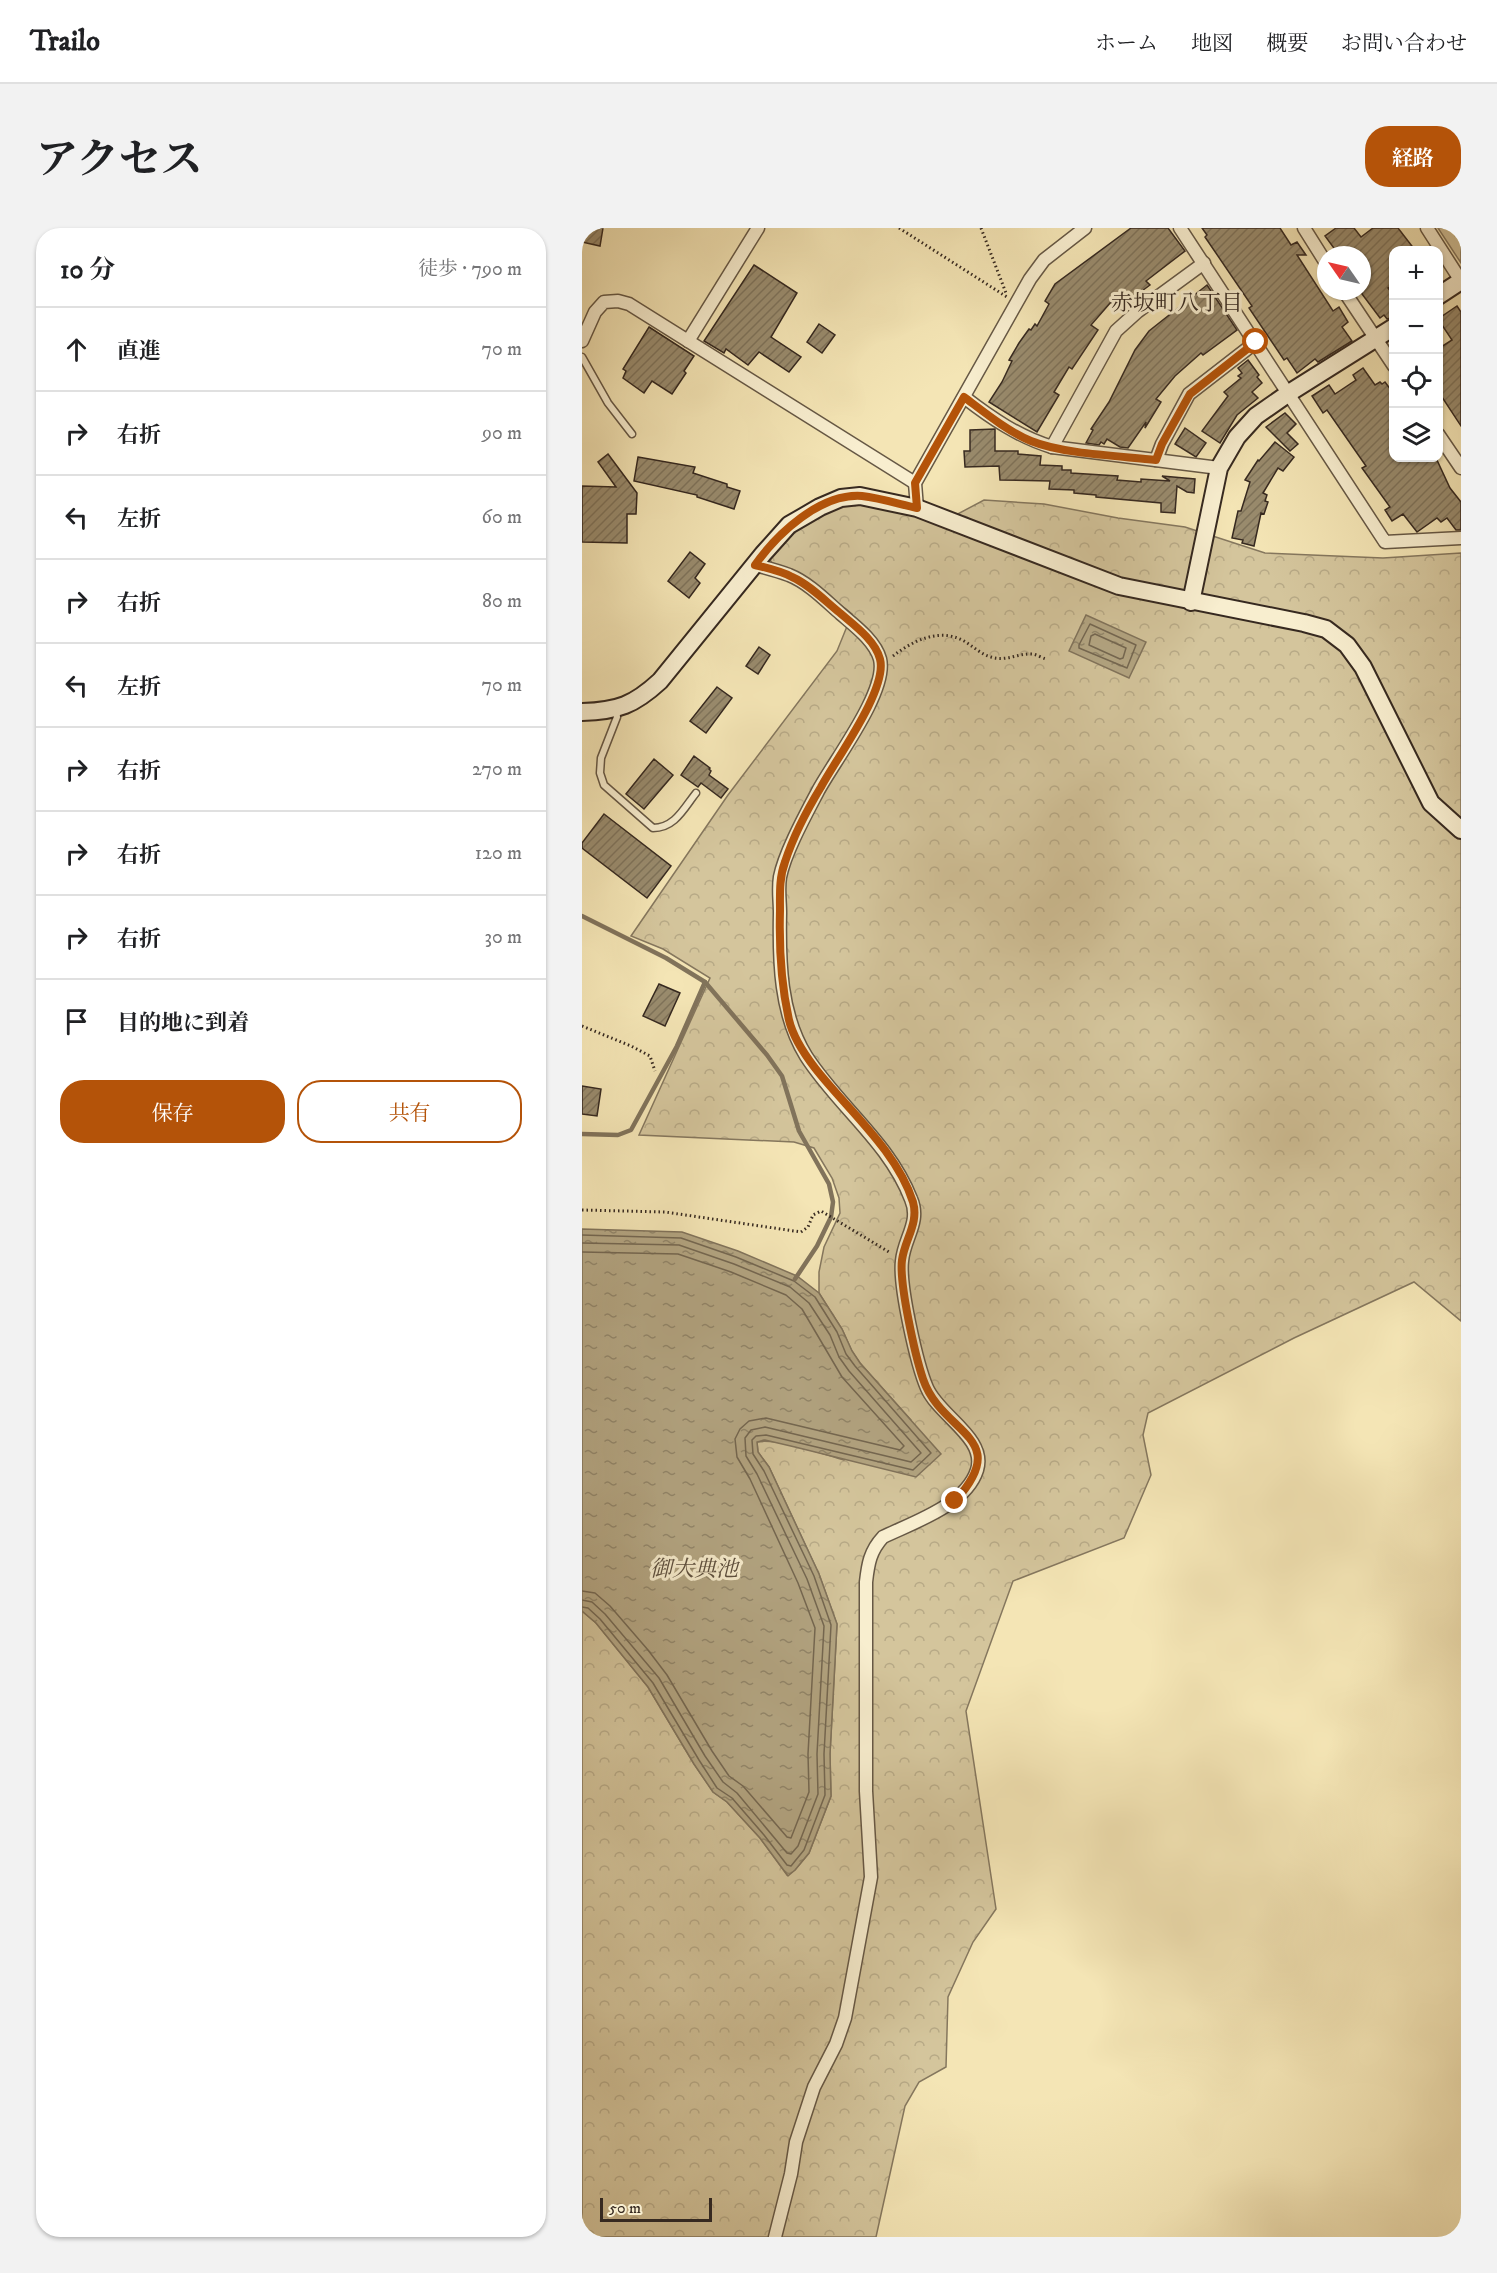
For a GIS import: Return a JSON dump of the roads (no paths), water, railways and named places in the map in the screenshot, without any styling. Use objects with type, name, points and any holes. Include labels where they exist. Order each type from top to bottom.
[{"type":"street","points":[[688,341],[758,228]]},
{"type":"street","points":[[917,508],[915,483],[1030,279],[1044,260],[1085,228]]},
{"type":"street","points":[[1180,228],[1385,542],[1461,538]]},
{"type":"street","points":[[1304,228],[1317,248]]},
{"type":"street","points":[[1427,228],[1461,281],[1443,293]]},
{"type":"street","points":[[1052,447],[1116,331],[1137,312],[1204,263]]},
{"type":"street","points":[[1350,300],[1389,359]]},
{"type":"street","points":[[582,341],[595,312],[604,302],[629,304],[915,483]]},
{"type":"street","points":[[1191,602],[1219,468],[1237,437],[1256,416],[1389,330]]},
{"type":"street","points":[[1156,460],[1162,444],[1190,394],[1256,342]]},
{"type":"street","points":[[964,397],[1029,440],[1052,447],[1219,468]]},
{"type":"street","points":[[1443,441],[1461,468]]},
{"type":"street","points":[[582,712],[616,709],[644,695],[660,681],[789,525],[820,507],[842,498],[860,496],[917,508],[1119,586],[1326,629],[1347,645],[1363,667],[1431,803],[1461,830]]},
{"type":"street","points":[[755,565],[791,576],[823,599],[857,628],[870,642],[880,659],[875,694],[819,790],[785,861],[780,879],[779,947],[784,997],[791,1026],[806,1056],[874,1138],[897,1170],[913,1202],[915,1219],[901,1263],[907,1306],[923,1377],[936,1404],[972,1440],[977,1450],[978,1467],[972,1481],[955,1501],[883,1537],[875,1546],[869,1561],[866,1604],[866,1791],[871,1877],[845,2018],[836,2044],[814,2087],[796,2142],[791,2174],[775,2237]]},
{"type":"lane","points":[[582,357],[608,403],[632,434]]},
{"type":"lane","points":[[616,709],[617,717],[601,758],[600,773],[604,785],[653,828],[663,828],[673,823],[696,792]]},
{"type":"water","points":[[1086,615],[1146,642],[1129,678],[1069,651]]},
{"type":"water","name":"御大典池","points":[[582,1229],[682,1232],[738,1251],[797,1276],[819,1293],[860,1363],[941,1454],[916,1477],[765,1440],[757,1442],[758,1452],[769,1467],[819,1574],[837,1624],[830,1754],[831,1796],[809,1853],[788,1876],[760,1838],[727,1802],[713,1792],[648,1687],[596,1623],[582,1611]]},
{"type":"waterway","points":[[582,916],[666,958],[705,982],[782,1076],[799,1131],[829,1184],[833,1202],[831,1217],[817,1246],[795,1279]]},
{"type":"waterway","points":[[582,1134],[618,1135],[631,1130],[677,1046],[705,982]]},
{"type":"district","name":"赤坂町八丁目","points":[[1177,302]]}]
